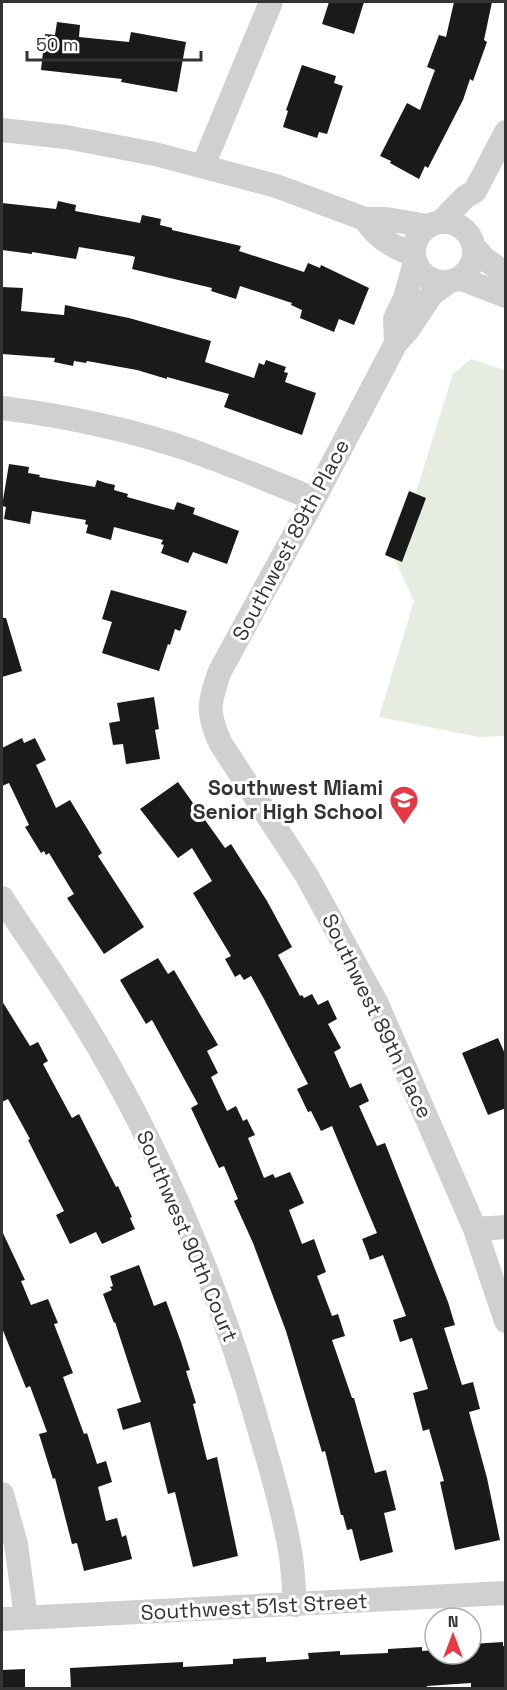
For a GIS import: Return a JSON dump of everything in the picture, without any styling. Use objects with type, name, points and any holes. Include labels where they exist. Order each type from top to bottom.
[{"type":"street","points":[[204,166],[271,2]]},
{"type":"street","points":[[2,130],[108,144],[204,166],[276,186],[365,219],[435,224],[453,223],[462,228],[485,259],[506,274]]},
{"type":"street","points":[[506,132],[476,190],[435,224],[420,233],[415,242],[415,259],[423,274],[435,281],[454,280],[506,296]]},
{"type":"street","points":[[454,280],[471,264],[477,206],[476,190]]},
{"type":"street","points":[[365,219],[373,232],[415,259]]},
{"type":"street","name":"Southwest 89th Place","points":[[396,343],[395,319],[405,298],[415,259]]},
{"type":"street","name":"Southwest 89th Place","points":[[454,280],[432,294],[396,343],[220,671],[212,692],[210,710],[212,724],[238,771],[285,840],[355,961],[390,1034],[475,1229],[499,1276],[506,1321]]},
{"type":"street","points":[[2,408],[66,418],[146,436],[190,450],[314,498]]},
{"type":"street","name":"Southwest 90th Court","points":[[2,898],[69,998],[114,1077],[143,1131],[196,1249],[237,1356],[270,1467],[291,1557],[295,1605]]},
{"type":"street","points":[[475,1229],[506,1227]]},
{"type":"street","points":[[2,1494],[16,1544],[26,1618]]},
{"type":"street","name":"Southwest 51st Street","points":[[2,1619],[506,1593]]},
{"type":"shaded area","points":[[471,359],[505,370],[505,736],[479,737],[379,717],[414,601],[395,560],[453,374]]},
{"type":"building","points":[[329,2],[364,2],[354,34],[322,24]]},
{"type":"building","points":[[454,2],[492,2],[484,40],[487,42],[473,81],[470,79],[463,100],[428,168],[425,166],[419,179],[380,156],[407,103],[420,110],[435,70],[427,67],[439,35],[446,37]]},
{"type":"building","points":[[57,22],[80,25],[79,37],[129,42],[131,32],[186,42],[177,92],[121,82],[122,79],[41,70],[45,34],[55,35]]},
{"type":"building","points":[[302,65],[336,76],[334,83],[343,86],[327,134],[319,132],[317,138],[283,127],[288,111],[286,110]]},
{"type":"building","points":[[58,201],[76,205],[75,211],[140,223],[142,215],[161,219],[160,225],[172,228],[172,230],[241,246],[239,251],[304,272],[308,263],[320,268],[321,265],[369,288],[354,325],[339,319],[334,332],[300,318],[302,310],[291,305],[292,303],[240,286],[236,299],[211,291],[212,288],[132,269],[135,257],[132,256],[79,247],[76,259],[2,250],[2,203],[56,209]]},
{"type":"building","points":[[2,287],[23,288],[21,311],[64,315],[65,305],[129,318],[211,341],[205,362],[254,378],[259,363],[264,365],[266,360],[286,367],[284,372],[288,373],[285,382],[316,393],[302,435],[224,407],[229,394],[167,377],[167,379],[137,370],[87,361],[86,363],[74,361],[73,366],[54,362],[55,358],[2,354]]},
{"type":"building","points":[[9,464],[29,467],[28,473],[40,475],[39,477],[95,487],[97,480],[115,485],[114,490],[128,494],[127,497],[174,510],[177,502],[195,508],[193,514],[239,531],[227,564],[193,552],[188,563],[161,553],[163,540],[114,527],[111,540],[86,533],[88,525],[85,524],[86,520],[32,511],[30,524],[4,519],[6,507],[2,506]]},
{"type":"building","points":[[409,491],[426,498],[402,562],[385,555]]},
{"type":"building","points":[[111,590],[187,611],[180,631],[175,629],[170,645],[168,644],[159,671],[102,653],[112,622],[102,619]]},
{"type":"building","points":[[2,618],[6,618],[22,671],[2,677]]},
{"type":"building","points":[[154,697],[159,729],[155,730],[160,759],[126,764],[123,744],[113,745],[109,723],[120,721],[117,703]]},
{"type":"building","points":[[22,738],[24,743],[35,738],[46,760],[36,765],[56,808],[70,800],[102,853],[98,856],[144,927],[104,954],[67,898],[74,894],[49,853],[46,855],[44,851],[41,853],[25,827],[29,825],[9,783],[2,786],[2,748]]},
{"type":"building","points":[[178,782],[225,848],[231,844],[267,901],[292,947],[278,955],[300,996],[304,998],[312,994],[318,1005],[328,1000],[337,1019],[328,1024],[341,1048],[334,1052],[350,1088],[361,1083],[369,1101],[359,1106],[377,1146],[385,1143],[448,1302],[455,1325],[444,1328],[462,1385],[473,1382],[480,1409],[469,1412],[487,1478],[500,1540],[455,1550],[440,1482],[444,1481],[429,1429],[423,1431],[413,1393],[428,1389],[412,1338],[400,1342],[393,1320],[406,1316],[383,1255],[370,1260],[362,1239],[377,1233],[332,1126],[321,1131],[311,1111],[308,1112],[297,1089],[308,1084],[251,976],[244,980],[240,974],[235,977],[225,959],[231,956],[193,893],[212,881],[192,848],[178,858],[140,809]]},
{"type":"building","points":[[158,958],[168,974],[174,970],[218,1045],[207,1051],[218,1073],[211,1077],[227,1111],[236,1106],[243,1121],[247,1119],[255,1135],[248,1138],[264,1178],[273,1174],[275,1178],[290,1172],[304,1203],[289,1210],[302,1244],[314,1239],[326,1272],[317,1276],[332,1316],[338,1314],[345,1336],[332,1340],[352,1398],[354,1398],[375,1473],[386,1470],[396,1510],[384,1513],[393,1552],[360,1561],[352,1529],[347,1530],[343,1515],[341,1515],[325,1451],[322,1452],[286,1331],[253,1243],[234,1201],[238,1199],[224,1166],[219,1168],[191,1108],[198,1104],[152,1020],[146,1024],[120,980]]},
{"type":"building","points":[[2,1001],[30,1046],[38,1042],[48,1061],[43,1064],[72,1118],[79,1114],[116,1187],[118,1186],[135,1229],[102,1244],[96,1232],[70,1244],[56,1215],[64,1211],[28,1140],[30,1139],[8,1099],[2,1102]]},
{"type":"building","points":[[498,1038],[506,1056],[506,1108],[488,1115],[462,1053]]},
{"type":"building","points":[[2,1231],[25,1280],[21,1281],[31,1305],[48,1299],[58,1323],[54,1324],[73,1373],[63,1377],[84,1434],[87,1433],[97,1464],[106,1461],[112,1482],[98,1487],[106,1521],[117,1518],[122,1537],[126,1535],[132,1559],[84,1571],[77,1543],[72,1544],[55,1478],[53,1479],[39,1434],[47,1432],[30,1386],[26,1388],[2,1328]]},
{"type":"building","points":[[139,1265],[154,1306],[166,1301],[181,1342],[190,1370],[186,1371],[196,1403],[193,1404],[207,1460],[217,1457],[238,1556],[193,1567],[175,1492],[168,1494],[150,1422],[123,1430],[117,1409],[141,1402],[115,1322],[103,1294],[112,1290],[110,1276]]},
{"type":"building","points":[[503,1642],[503,1646],[506,1646],[506,1689],[471,1689],[471,1683],[427,1686],[427,1689],[404,1689],[404,1687],[71,1689],[70,1668],[183,1662],[183,1667],[233,1664],[233,1659],[266,1657],[266,1662],[309,1659],[308,1653],[340,1651],[340,1655],[388,1653],[388,1649],[422,1647],[423,1666],[483,1666],[483,1643]]},
{"type":"building","points":[[25,1669],[25,1689],[2,1689],[2,1670]]},
{"type":"place","name":"Southwest Miami Senior High School","points":[[404,826]]}]
